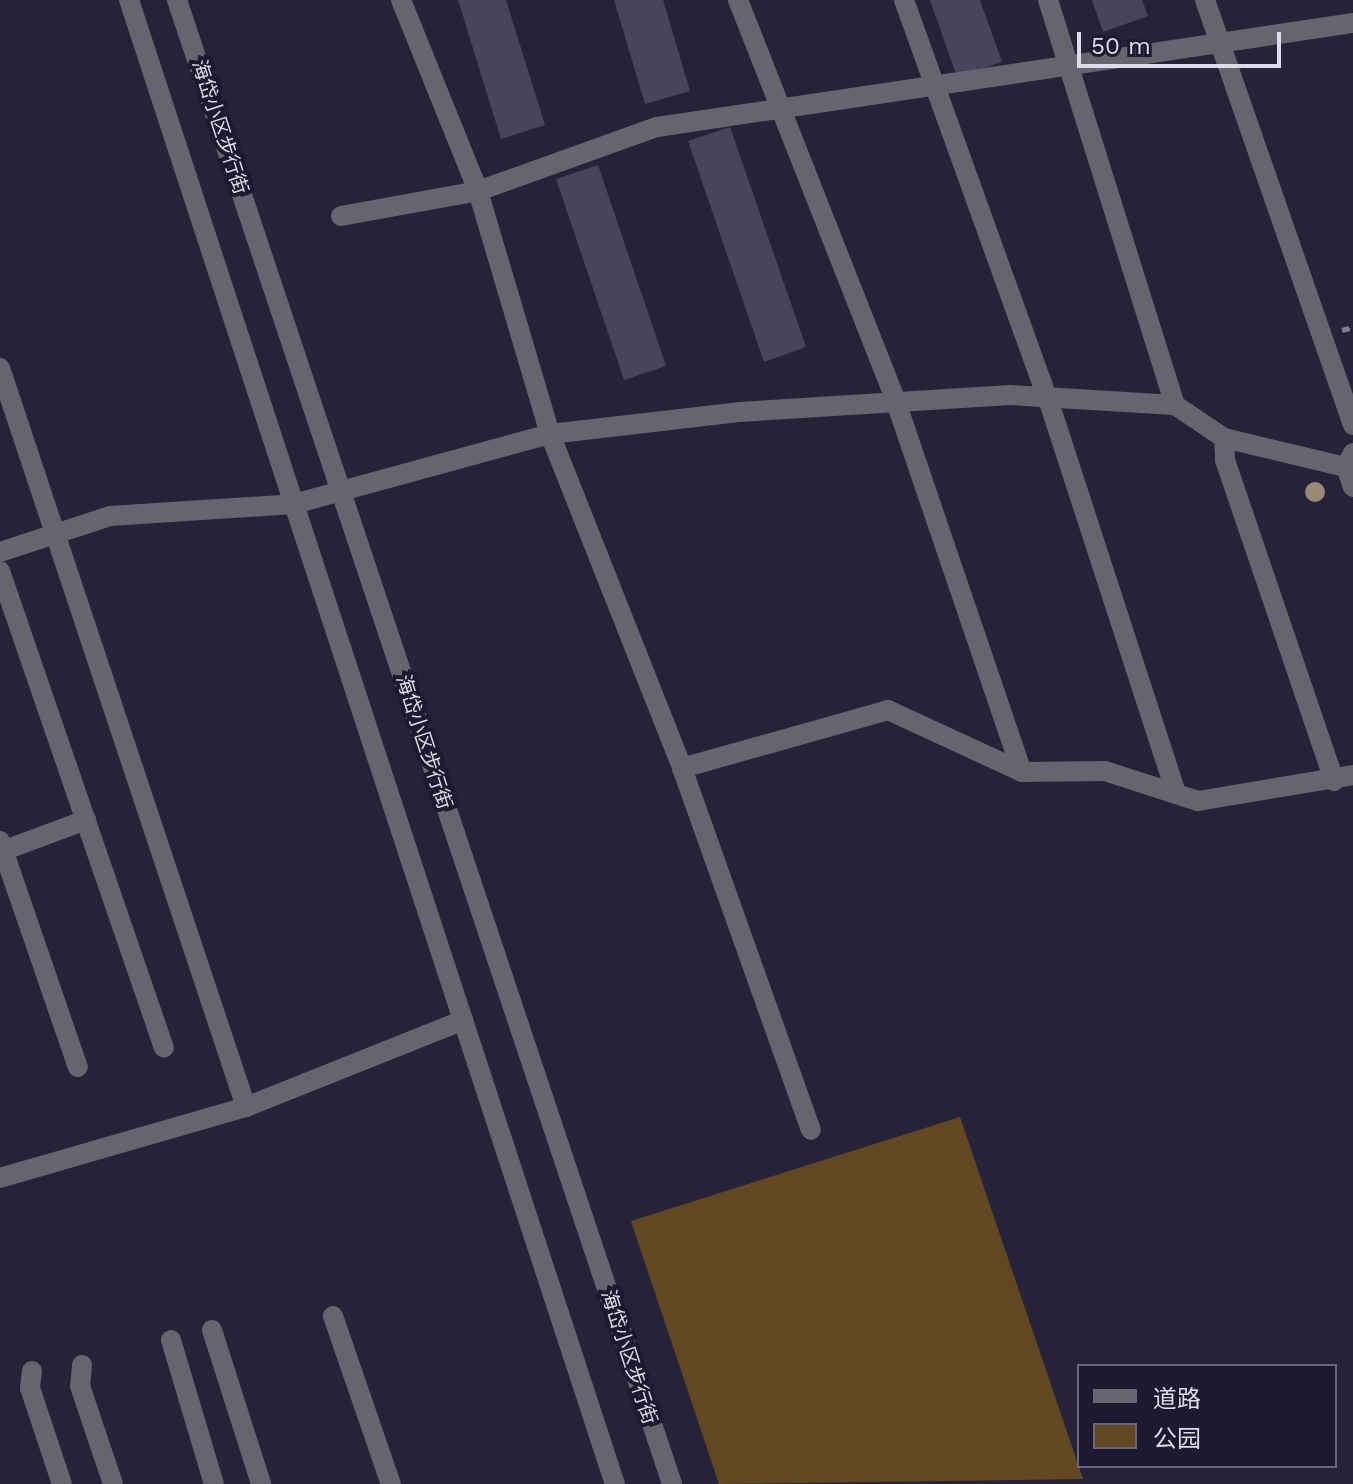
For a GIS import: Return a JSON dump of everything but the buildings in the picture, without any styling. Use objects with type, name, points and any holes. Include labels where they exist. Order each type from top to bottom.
[{"type":"street","points":[[129,0],[615,1484]]},
{"type":"street","name":"海岱小区步行街","points":[[177,0],[672,1484]]},
{"type":"street","points":[[401,0],[478,191],[550,434],[682,768],[811,1130]]},
{"type":"street","points":[[738,0],[778,110],[896,402],[1022,772]]},
{"type":"street","points":[[904,0],[1048,399],[1176,793]]},
{"type":"street","points":[[1048,0],[1175,405]]},
{"type":"street","points":[[1205,0],[1318,336],[1353,425]]},
{"type":"street","points":[[341,216],[478,191],[657,127],[937,88],[1353,23]]},
{"type":"street","points":[[0,368],[42,502],[59,533],[246,1107]]},
{"type":"street","points":[[0,552],[110,516],[294,504],[550,434],[896,402],[1048,399],[1175,405],[1224,438],[1351,469]]},
{"type":"street","points":[[682,768],[888,710],[1022,772],[1105,771],[1198,801],[1343,778],[1225,460],[1224,438]]},
{"type":"street","points":[[0,571],[164,1048]]},
{"type":"street","points":[[78,1067],[1,848],[86,820]]},
{"type":"street","points":[[0,1178],[246,1107],[463,1020]]},
{"type":"street","points":[[333,1316],[391,1484]]},
{"type":"street","points":[[212,1330],[261,1484]]},
{"type":"street","points":[[171,1340],[214,1484]]},
{"type":"street","points":[[82,1365],[80,1386],[113,1484]]},
{"type":"street","points":[[32,1371],[30,1388],[62,1484]]},
{"type":"green space","points":[[960,1117],[1083,1479],[719,1484],[631,1221]]}]
